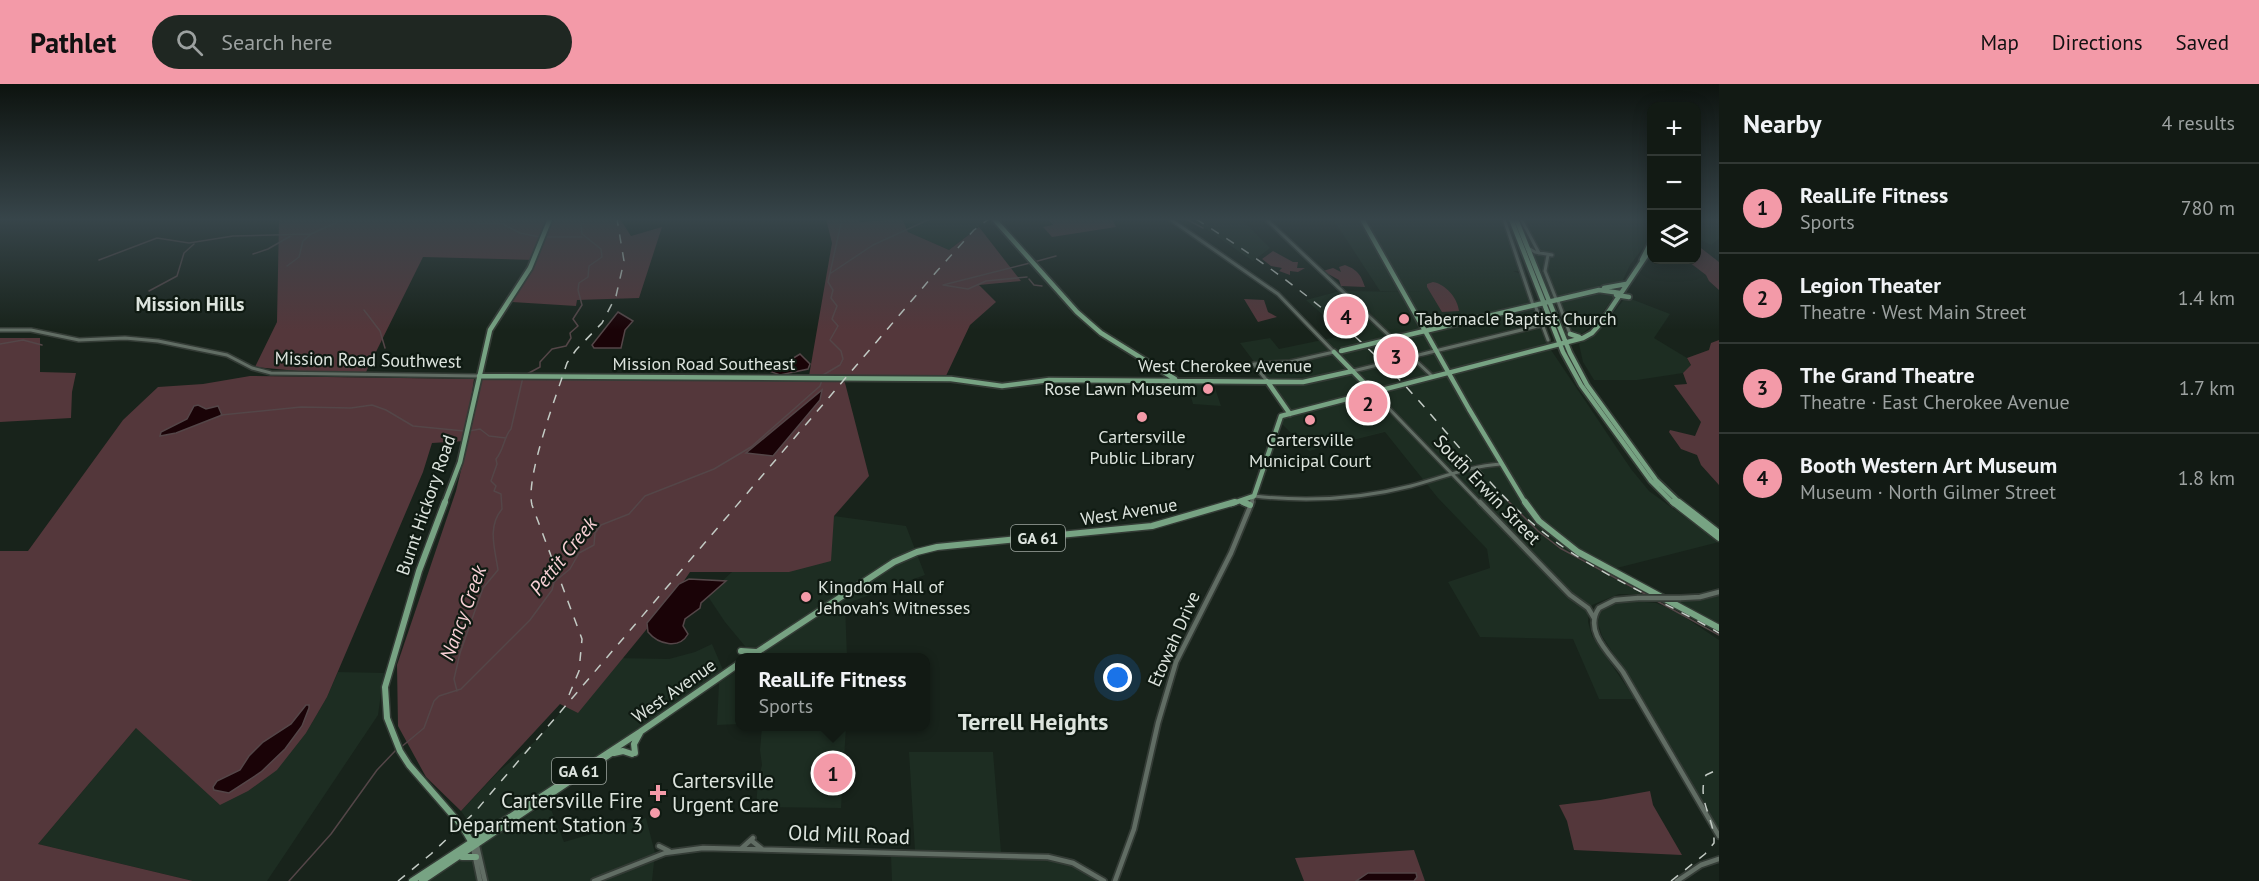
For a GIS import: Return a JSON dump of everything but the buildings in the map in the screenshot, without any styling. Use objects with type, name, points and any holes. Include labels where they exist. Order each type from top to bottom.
[{"type":"main road","name":"Burnt Hickory Road","points":[[473,841],[404,758],[392,733],[388,704],[389,672],[419,571],[459,462],[490,330],[530,268],[535,256]]},
{"type":"main road","points":[[1027,256],[1077,312],[1101,333],[1170,378]]},
{"type":"main road","points":[[1383,256],[1435,351],[1532,512],[1558,538],[1588,558],[1719,628]]},
{"type":"main road","points":[[1642,260],[1644,256]]},
{"type":"main road","points":[[1267,381],[1290,414],[1579,338],[1591,334],[1645,256]]},
{"type":"main road","points":[[1529,257],[1563,352],[1593,398],[1615,421],[1656,480],[1719,536]]},
{"type":"main road","points":[[1334,352],[1599,290],[1622,290],[1630,297],[1622,290],[1609,290],[1599,290]]},
{"type":"main road","points":[[1525,307],[1531,303],[1532,299],[1545,303],[1562,334],[1560,342],[1593,398],[1600,417],[1673,500],[1702,521]]},
{"type":"main road","points":[[1560,342],[1576,347],[1579,338]]},
{"type":"main road","points":[[1334,352],[1373,392]]},
{"type":"main road","name":"West Cherokee Avenue","points":[[846,379],[959,380],[1000,386],[1039,380],[1170,378],[1307,382],[1353,371]]},
{"type":"main road","name":"Mission Road Southwest","points":[[478,376],[563,377]]},
{"type":"main road","name":"Mission Road Southeast","points":[[563,377],[846,379]]},
{"type":"main road","name":"Etowah Drive","points":[[1254,496],[1281,416],[1290,414]]},
{"type":"main road","points":[[1600,417],[1607,422],[1647,476],[1685,513],[1719,536]]},
{"type":"main road","name":"West Avenue","points":[[755,653],[904,557],[930,549],[1141,528],[1185,518],[1254,496]]},
{"type":"main road","points":[[1238,500],[1250,505]]},
{"type":"main road","points":[[861,583],[872,583]]},
{"type":"main road","points":[[754,653],[758,651]]},
{"type":"main road","name":"West Avenue","points":[[473,841],[640,732],[735,663]]},
{"type":"main road","points":[[612,754],[623,751],[634,754],[634,742],[640,732]]},
{"type":"main road","name":"West Avenue","points":[[422,881],[473,841],[612,754],[624,742]]},
{"type":"main road","points":[[473,841],[466,842],[458,855],[476,857]]},
{"type":"main road","name":"West Avenue","points":[[412,881],[458,855]]},
{"type":"street","points":[[1224,256],[1278,294],[1334,352]]},
{"type":"street","points":[[1305,256],[1432,376]]},
{"type":"street","points":[[1517,256],[1532,299]]},
{"type":"street","points":[[1546,256],[1542,325],[1560,342]]},
{"type":"street","points":[[1545,303],[1560,342]]},
{"type":"street","name":"West Cherokee Avenue","points":[[1353,371],[1542,325]]},
{"type":"street","name":"Mission Road Southwest","points":[[0,330],[31,330],[80,340],[125,338],[158,341],[227,355],[252,368],[271,373],[478,376]]},
{"type":"street","points":[[1267,381],[1254,363],[1290,362],[1334,352]]},
{"type":"street","name":"South Erwin Street","points":[[1373,392],[1570,595],[1596,611]]},
{"type":"street","name":"West Avenue","points":[[1254,496],[1316,499],[1407,487],[1480,465],[1502,464]]},
{"type":"street","name":"Etowah Drive","points":[[1115,881],[1125,860],[1134,831],[1151,765],[1163,700],[1174,666],[1223,569],[1254,496]]},
{"type":"street","points":[[1719,592],[1700,597],[1617,598],[1600,606],[1594,618],[1595,630],[1601,644],[1621,669],[1719,836]]},
{"type":"street","points":[[1585,605],[1600,606]]},
{"type":"street","points":[[1585,605],[1594,618]]},
{"type":"street","points":[[741,849],[752,839],[763,849]]},
{"type":"street","points":[[473,841],[480,881]]},
{"type":"street","points":[[473,841],[485,881]]},
{"type":"street","points":[[659,846],[672,851]]},
{"type":"street","name":"Old Mill Road","points":[[594,881],[672,851],[700,848],[1048,857],[1072,863],[1104,881]]},
{"type":"street","points":[[1677,881],[1701,865],[1719,859]]},
{"type":"shaded area","points":[[278,256],[653,256],[639,298],[577,300],[576,306],[512,302],[534,260],[423,257],[366,372],[309,372],[255,367],[277,322]]},
{"type":"shaded area","points":[[830,256],[1002,256],[1021,281],[979,285],[996,302],[970,325],[945,378],[809,376]]},
{"type":"shaded area","points":[[1246,256],[1259,256],[1253,261]]},
{"type":"shaded area","points":[[1266,256],[1282,256],[1298,262],[1297,268],[1305,268],[1298,272],[1290,271],[1290,275],[1279,271],[1282,268],[1271,266],[1262,259]]},
{"type":"shaded area","points":[[1357,256],[1515,256],[1520,271],[1513,271],[1521,274],[1529,303],[1478,315],[1534,308],[1551,350],[1631,469],[1649,491],[1719,542],[1609,570],[1656,595],[1619,594],[1592,605],[1589,612],[1588,622],[1592,636],[1635,699],[1599,699],[1573,639],[1480,637],[1448,582],[1490,568],[1487,549],[1438,498],[1385,432],[1309,451],[1281,423],[1287,412],[1270,383],[1240,343],[1270,338],[1279,349],[1346,335],[1306,300],[1340,291],[1423,292],[1380,291]]},
{"type":"shaded area","points":[[1533,256],[1637,256],[1622,282],[1549,296]]},
{"type":"shaded area","points":[[1701,256],[1711,256],[1719,262],[1719,290],[1709,281],[1706,275],[1692,264],[1701,264]]},
{"type":"shaded area","points":[[1345,265],[1358,273],[1365,287],[1341,286],[1339,280],[1323,271],[1333,268],[1341,272],[1339,267]]},
{"type":"shaded area","points":[[1433,282],[1451,293],[1459,311],[1442,312],[1427,287],[1427,284]]},
{"type":"shaded area","points":[[1620,287],[1596,322],[1583,333],[1572,335],[1559,301]]},
{"type":"shaded area","points":[[1626,297],[1670,314],[1654,338],[1687,358],[1691,366],[1683,373],[1637,380],[1594,380],[1583,362],[1579,344],[1597,333]]},
{"type":"shaded area","points":[[1244,299],[1264,300],[1268,312],[1277,317],[1258,322]]},
{"type":"shaded area","points":[[618,312],[633,321],[625,330],[621,348],[594,348],[592,345]]},
{"type":"shaded area","points":[[0,338],[40,338],[40,372],[76,373],[72,392],[71,418],[0,422]]},
{"type":"shaded area","points":[[1719,340],[1719,485],[1701,465],[1697,455],[1681,449],[1669,432],[1670,430],[1695,436],[1701,422],[1674,385],[1687,384],[1683,373],[1691,365],[1687,358],[1709,350],[1711,343]]},
{"type":"shaded area","points":[[800,354],[810,364],[808,369],[780,375],[769,371],[768,367],[787,362]]},
{"type":"shaded area","points":[[250,376],[474,379],[465,441],[432,443],[423,472],[327,697],[306,733],[277,770],[248,791],[220,805],[136,728],[38,844],[193,881],[0,881],[0,551],[28,551],[123,420],[158,387],[203,384]]},
{"type":"shaded area","points":[[479,376],[692,380],[844,379],[869,476],[834,516],[831,561],[789,572],[690,572],[673,597],[578,713],[560,704],[461,811],[426,777],[398,726],[397,665],[456,491],[474,416]]},
{"type":"shaded area","points":[[1187,382],[1213,382],[1221,406],[1193,404]]},
{"type":"shaded area","points":[[822,390],[820,400],[773,456],[746,453]]},
{"type":"shaded area","points":[[198,405],[206,409],[218,406],[222,415],[176,433],[160,436],[161,432],[187,419],[194,406]]},
{"type":"shaded area","points":[[834,516],[906,526],[925,575],[845,604],[847,653],[751,653],[725,622],[707,595],[732,572],[789,572]]},
{"type":"shaded area","points":[[689,579],[726,581],[701,603],[700,608],[685,619],[683,626],[688,634],[684,639],[674,644],[657,640],[648,632],[647,623],[679,584]]},
{"type":"shaded area","points":[[1719,596],[1719,628],[1676,602],[1703,600]]},
{"type":"shaded area","points":[[1613,599],[1656,603],[1674,610],[1719,640],[1719,830],[1602,636],[1598,623],[1600,613]]},
{"type":"shaded area","points":[[712,644],[723,670],[481,832],[475,831],[461,811],[498,772],[538,739],[609,655],[614,658],[669,659],[695,652]]},
{"type":"shaded area","points":[[338,672],[384,673],[378,715],[267,881],[193,881],[38,844],[136,728],[306,733],[327,697]]},
{"type":"shaded area","points":[[735,672],[735,724],[717,725],[719,683]]},
{"type":"shaded area","points":[[306,705],[309,705],[309,708],[302,726],[285,749],[261,772],[229,793],[214,790],[213,787],[217,781],[240,770],[249,756],[263,742],[291,724]]},
{"type":"shaded area","points":[[762,731],[846,731],[841,808],[756,807],[762,765],[760,750]]},
{"type":"shaded area","points":[[909,752],[993,752],[1001,852],[915,851]]},
{"type":"shaded area","points":[[1650,791],[1653,805],[1682,855],[1574,850],[1567,821],[1559,805]]},
{"type":"shaded area","points":[[548,802],[564,842],[646,818],[655,853],[652,881],[427,881]]},
{"type":"shaded area","points":[[1414,850],[1425,881],[1304,881],[1295,858]]},
{"type":"shaded area","points":[[891,856],[982,860],[1049,859],[1070,865],[1098,881],[892,881]]},
{"type":"shaded area","points":[[1368,873],[1416,873],[1417,877],[1414,881],[1356,881]]},
{"type":"waterway","points":[[99,260],[109,256]]},
{"type":"waterway","points":[[149,291],[177,276],[183,256]]},
{"type":"waterway","points":[[287,266],[299,256]]},
{"type":"waterway","name":"Nancy Creek","points":[[527,374],[540,367],[540,362],[552,349],[566,346],[571,338],[570,333],[578,326],[573,319],[582,305],[578,290],[579,283],[588,277],[589,266],[602,256]]},
{"type":"waterway","name":"Pettit Creek","points":[[823,375],[840,365],[843,359],[841,351],[830,340],[838,326],[832,319],[837,306],[831,298],[833,290],[828,282],[834,256]]},
{"type":"waterway","points":[[831,273],[856,256]]},
{"type":"waterway","points":[[1034,262],[1055,256]]},
{"type":"waterway","points":[[1027,277],[986,281],[968,289],[943,285],[1030,263]]},
{"type":"waterway","points":[[1029,279],[1034,285],[1042,286]]},
{"type":"waterway","points":[[364,310],[380,331],[385,348]]},
{"type":"waterway","points":[[0,344],[23,340],[42,345]]},
{"type":"waterway","name":"Nancy Creek","points":[[506,438],[511,429],[523,377]]},
{"type":"waterway","name":"Pettit Creek","points":[[457,690],[461,689],[530,620],[552,590],[554,582],[570,569],[579,553],[594,545],[595,533],[601,525],[629,514],[645,496],[714,469],[751,447],[820,386],[822,380]]},
{"type":"waterway","points":[[221,415],[301,407],[351,408],[372,405],[386,410],[413,426],[464,431]]},
{"type":"waterway","points":[[469,431],[480,429],[489,436],[506,438]]},
{"type":"waterway","name":"Nancy Creek","points":[[457,690],[454,679],[460,653],[483,588],[498,570],[493,531],[497,516],[502,509],[501,494],[494,491],[496,486],[491,481],[497,464],[496,459],[506,438]]},
{"type":"waterway","points":[[1504,497],[1538,531],[1560,548],[1647,595]]},
{"type":"waterway","points":[[1657,601],[1719,635]]},
{"type":"waterway","name":"Pettit Creek","points":[[400,748],[424,728],[434,701],[439,696],[457,690]]},
{"type":"waterway","name":"Pettit Creek","points":[[289,881],[331,834],[377,770],[396,750]]},
{"type":"railway","points":[[569,695],[579,671],[582,639],[532,505],[533,475],[543,435],[567,363],[602,323],[616,296],[623,256]]},
{"type":"railway","points":[[398,881],[431,854],[474,813],[950,256]]},
{"type":"railway","points":[[1252,256],[1301,291],[1373,353],[1414,395],[1482,474],[1538,528],[1603,572],[1719,633]]},
{"type":"railway","points":[[1671,881],[1705,854],[1714,843],[1714,834],[1703,793],[1706,775],[1719,769]]},
{"type":"place","name":"Booth Western Art Museum","points":[[1346,316]]},
{"type":"place","name":"Tabernacle Baptist Church","points":[[1404,319]]},
{"type":"place","name":"The Grand Theatre","points":[[1396,356]]},
{"type":"place","name":"Rose Lawn Museum","points":[[1208,389]]},
{"type":"place","name":"Legion Theater","points":[[1368,403]]},
{"type":"place","name":"Cartersville Public Library","points":[[1142,417]]},
{"type":"place","name":"Cartersville Municipal Court","points":[[1310,420]]},
{"type":"place","name":"Kingdom Hall of Jehovah’s Witnesses","points":[[806,597]]},
{"type":"place","name":"RealLife Fitness","points":[[833,773]]},
{"type":"place","name":"Cartersville Urgent Care","points":[[658,793]]},
{"type":"place","name":"Cartersville Fire Department Station 3","points":[[655,813]]},
{"type":"district","name":"Mission Hills","points":[[190,304]]},
{"type":"district","name":"Terrell Heights","points":[[1033,722]]}]
